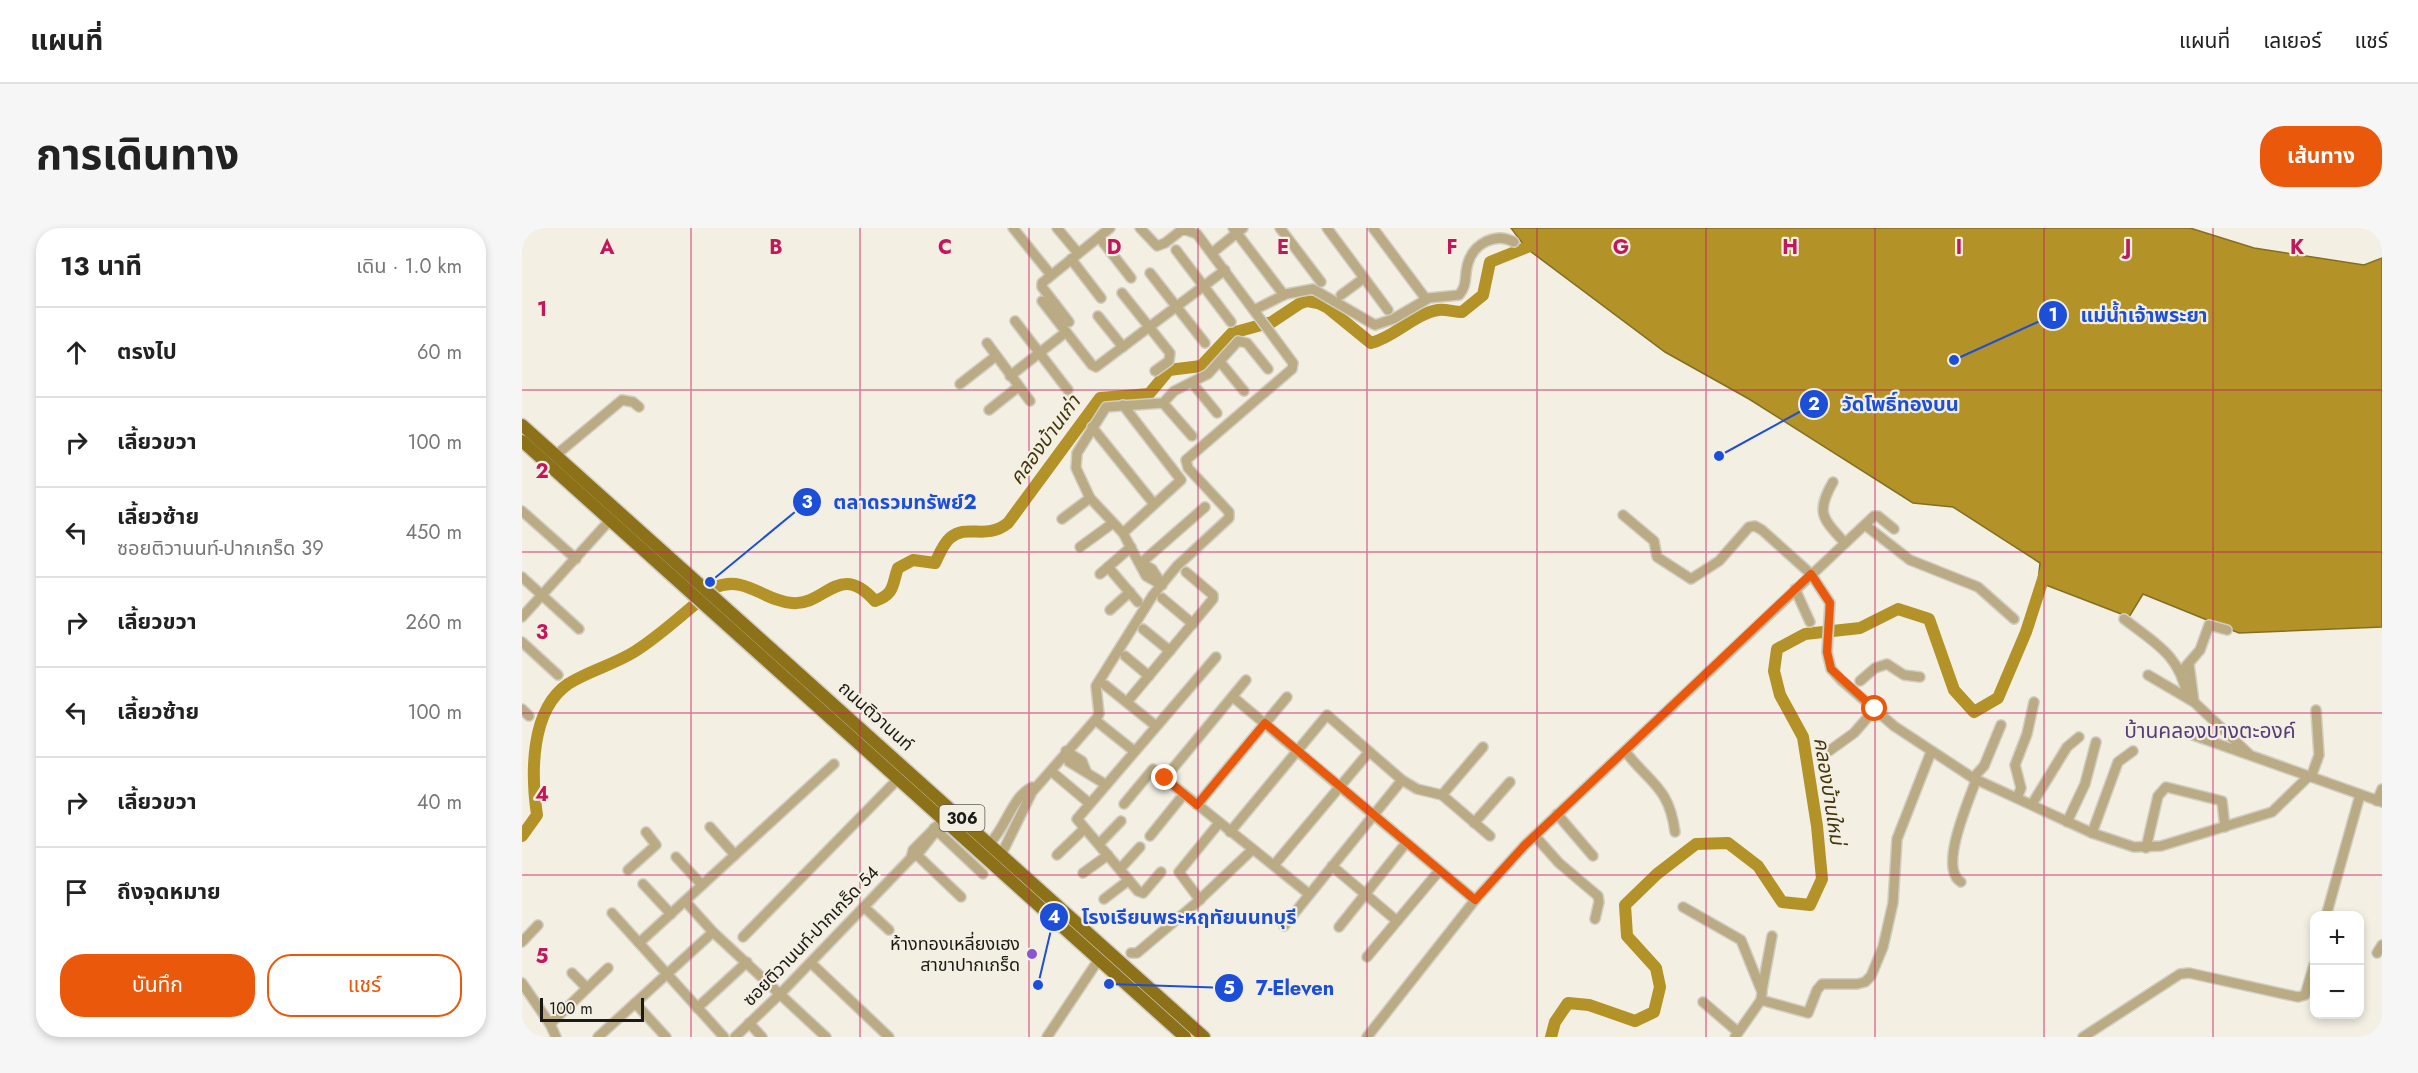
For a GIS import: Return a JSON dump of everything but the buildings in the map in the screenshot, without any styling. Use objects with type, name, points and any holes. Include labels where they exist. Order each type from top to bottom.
[{"type":"main road","name":"ถนนติวานนท์","points":[[522,424],[697,589],[880,744],[1002,854],[1127,958],[1204,1037]]},
{"type":"main road","name":"ถนนติวานนท์","points":[[522,441],[610,520],[697,589]]},
{"type":"main road","name":"ถนนติวานนท์","points":[[714,604],[898,779],[939,826],[1099,958],[1185,1037]]},
{"type":"main road","points":[[871,753],[880,744]]},
{"type":"street","points":[[1013,228],[1051,275]]},
{"type":"street","points":[[1057,228],[1101,298]]},
{"type":"street","points":[[1002,854],[1024,805],[1066,751],[1099,714],[1096,686],[1162,585],[1177,566],[1229,518],[1229,512],[1188,468],[1186,460],[1292,369],[1293,363],[1197,234],[1189,229],[1183,229],[1161,246],[1152,243],[1140,228]]},
{"type":"street","points":[[1280,228],[1321,282]]},
{"type":"street","points":[[1327,228],[1388,310]]},
{"type":"street","points":[[1373,228],[1426,300]]},
{"type":"street","points":[[1210,250],[1238,230],[1284,295]]},
{"type":"street","points":[[1069,322],[1042,287],[1042,283],[1103,231],[1131,278]]},
{"type":"street","points":[[1255,311],[1284,295],[1313,289],[1376,325],[1393,319],[1426,300],[1459,295],[1465,288],[1468,263],[1475,249],[1491,238],[1501,237],[1514,242]]},
{"type":"street","points":[[1176,250],[1231,322]]},
{"type":"street","points":[[1042,301],[1092,365],[1096,367],[1202,285],[1225,270]]},
{"type":"street","points":[[1150,273],[1177,304],[1205,343]]},
{"type":"street","points":[[1341,295],[1364,278]]},
{"type":"street","points":[[1122,293],[1171,357],[1155,372]]},
{"type":"street","points":[[1098,316],[1123,347]]},
{"type":"street","points":[[1015,321],[1068,390]]},
{"type":"street","points":[[1010,376],[1066,332]]},
{"type":"street","points":[[1162,585],[1152,569],[1140,563],[1123,533],[1090,498],[1074,460],[1106,407],[1162,403],[1174,391],[1188,383],[1193,384],[1221,363],[1230,348],[1238,341],[1244,341],[1268,369]]},
{"type":"street","points":[[987,344],[1030,401]]},
{"type":"street","points":[[960,384],[996,356]]},
{"type":"street","points":[[1221,363],[1244,391]]},
{"type":"street","points":[[1193,384],[1217,413]]},
{"type":"street","points":[[988,410],[1018,387]]},
{"type":"street","points":[[556,455],[622,400],[633,402],[639,408]]},
{"type":"street","points":[[1162,403],[1192,436]]},
{"type":"street","points":[[1123,405],[1179,476],[1179,483],[1123,533]]},
{"type":"street","points":[[1092,427],[1154,504]]},
{"type":"street","points":[[1833,482],[1823,500],[1822,512],[1827,524],[1845,543]]},
{"type":"street","points":[[1062,519],[1090,498]]},
{"type":"street","points":[[1140,563],[1205,507]]},
{"type":"street","points":[[522,511],[576,559]]},
{"type":"street","points":[[1623,515],[1654,541],[1657,556],[1688,579],[1693,579],[1719,561],[1749,527],[1755,526],[1811,574],[1830,603],[1827,643],[1831,669],[1856,686],[1875,709],[1931,752],[1974,779],[2119,843],[2146,848],[2161,846],[2272,812],[2310,776],[2319,755],[2316,710]]},
{"type":"street","points":[[1367,1037],[1475,900],[1557,814],[1876,515],[1894,529]]},
{"type":"street","points":[[522,617],[610,520]]},
{"type":"street","points":[[1080,547],[1113,523]]},
{"type":"street","points":[[1865,525],[1910,560],[1978,587],[2014,619]]},
{"type":"street","points":[[1100,574],[1131,548]]},
{"type":"street","points":[[1108,567],[1138,602]]},
{"type":"street","points":[[1127,702],[1213,599],[1213,595],[1186,572]]},
{"type":"street","points":[[522,577],[579,629]]},
{"type":"street","points":[[1795,589],[1810,622]]},
{"type":"street","points":[[1110,610],[1130,592]]},
{"type":"street","points":[[1162,598],[1193,624]]},
{"type":"street","points":[[2124,619],[2160,645],[2181,672],[2190,699]]},
{"type":"street","points":[[2181,672],[2200,650],[2209,625],[2227,630]]},
{"type":"street","points":[[1143,629],[1170,651]]},
{"type":"street","points":[[522,642],[558,675]]},
{"type":"street","points":[[1125,656],[1149,676]]},
{"type":"street","points":[[1161,872],[1143,892],[1138,891],[1077,819],[1216,657]]},
{"type":"street","points":[[1856,686],[1875,668],[1887,664],[1904,675],[1920,677]]},
{"type":"street","points":[[2189,664],[2190,699]]},
{"type":"street","points":[[2148,675],[2190,699],[2250,755]]},
{"type":"street","points":[[1165,778],[1246,680]]},
{"type":"street","points":[[1105,685],[1156,726]]},
{"type":"street","points":[[1233,696],[1475,900]]},
{"type":"street","points":[[1197,805],[1287,697]]},
{"type":"street","points":[[2017,798],[2021,788],[2015,765],[2027,734],[2034,702]]},
{"type":"street","points":[[1832,748],[1846,740],[1875,709]]},
{"type":"street","points":[[1230,832],[1327,716],[1402,780],[1417,789],[1442,795],[1490,836]]},
{"type":"street","points":[[1099,723],[1134,751]]},
{"type":"street","points":[[1961,882],[1954,877],[1951,862],[1974,779],[1984,766],[2001,725]]},
{"type":"street","points":[[2190,734],[2379,801],[2382,789]]},
{"type":"street","points":[[2032,804],[2067,747],[2079,737]]},
{"type":"street","points":[[2067,822],[2085,784],[2096,742]]},
{"type":"street","points":[[1442,795],[1483,747]]},
{"type":"street","points":[[1066,751],[1069,762],[1105,784]]},
{"type":"street","points":[[1624,751],[1662,790],[1673,816],[1675,832]]},
{"type":"street","points":[[2092,833],[2118,762],[2126,753],[2133,751]]},
{"type":"street","points":[[1274,865],[1369,752]]},
{"type":"street","points":[[1683,907],[1741,940],[1762,996],[1808,1013],[1816,990],[1822,984],[1865,982],[1871,976],[1883,946],[1893,903],[1897,839],[1931,752]]},
{"type":"street","points":[[639,943],[834,764]]},
{"type":"street","points":[[1124,804],[1152,770],[1309,894]]},
{"type":"street","points":[[1051,771],[1089,803]]},
{"type":"street","points":[[743,937],[898,779]]},
{"type":"street","points":[[1284,926],[1402,780]]},
{"type":"street","points":[[1474,823],[1510,782]]},
{"type":"street","points":[[990,843],[1028,788],[1040,784]]},
{"type":"street","points":[[2146,848],[2158,795],[2166,787],[2222,801],[2225,827]]},
{"type":"street","points":[[1150,836],[1184,794]]},
{"type":"street","points":[[2327,911],[2360,795]]},
{"type":"street","points":[[1557,814],[1593,856]]},
{"type":"street","points":[[1099,844],[1121,820]]},
{"type":"street","points":[[1200,900],[1179,872],[1220,823]]},
{"type":"street","points":[[939,826],[982,874]]},
{"type":"street","name":"ซอยติวานนท์-ปากเกร็ด 54","points":[[735,1037],[811,963],[914,856],[939,826]]},
{"type":"street","points":[[710,827],[735,855]]},
{"type":"street","points":[[1057,855],[1084,829]]},
{"type":"street","points":[[628,870],[656,845],[646,832]]},
{"type":"street","points":[[1535,836],[1559,862],[1598,896],[1599,903],[1595,919]]},
{"type":"street","points":[[1339,927],[1406,843]]},
{"type":"street","points":[[1120,869],[1140,847]]},
{"type":"street","points":[[1127,958],[1137,953],[1200,900],[1252,850]]},
{"type":"street","points":[[1083,873],[1108,855]]},
{"type":"street","points":[[914,856],[961,897]]},
{"type":"street","points":[[676,857],[702,885]]},
{"type":"street","points":[[1332,866],[1397,921]]},
{"type":"street","points":[[1367,957],[1439,871]]},
{"type":"street","points":[[1104,899],[1129,880]]},
{"type":"street","points":[[643,884],[671,914]]},
{"type":"street","points":[[685,901],[713,932],[826,1037]]},
{"type":"street","points":[[864,907],[889,930]]},
{"type":"street","points":[[612,913],[724,1037]]},
{"type":"street","points":[[522,942],[538,925]]},
{"type":"street","points":[[603,1035],[713,932]]},
{"type":"street","points":[[1703,1002],[1737,1034],[1762,996],[1772,936]]},
{"type":"street","points":[[1048,1037],[1099,958]]},
{"type":"street","points":[[697,1008],[747,962]]},
{"type":"street","points":[[811,963],[889,1037]]},
{"type":"street","points":[[550,1024],[608,968]]},
{"type":"street","points":[[572,974],[586,988]]},
{"type":"street","points":[[2083,1037],[2180,974],[2298,997],[2304,995],[2308,990],[2310,982]]},
{"type":"street","points":[[522,983],[550,1024],[556,1037]]},
{"type":"street","points":[[635,1003],[666,1037]]},
{"type":"street","points":[[749,1023],[762,1037]]},
{"type":"shaded area","points":[[1511,228],[2190,228],[2254,248],[2364,265],[2382,258],[2382,627],[2239,633],[2143,594],[2129,617],[2038,582],[2040,563],[1953,507],[1913,503],[1749,399],[1665,352],[1526,248]]},
{"type":"waterway","name":"คลองบ้านเก่า","points":[[522,836],[537,815],[534,781],[536,744],[546,710],[556,695],[576,679],[626,657],[645,645],[716,587],[736,584],[792,603],[804,602],[842,584],[852,584],[862,589],[875,601],[890,591],[898,568],[913,560],[935,563],[945,543],[957,534],[992,531],[1008,523],[1100,398],[1149,394],[1169,370],[1201,366],[1232,333],[1272,322],[1307,301],[1328,308],[1371,343],[1388,336],[1429,312],[1441,310],[1462,312],[1483,295],[1490,262],[1540,242]]},
{"type":"waterway","name":"คลองบ้านใหม่","points":[[1551,1037],[1555,1022],[1568,1003],[1589,1005],[1635,1021],[1654,1012],[1660,987],[1656,968],[1627,936],[1625,905],[1657,874],[1696,844],[1728,843],[1758,866],[1782,902],[1810,905],[1822,879],[1817,826],[1803,737],[1780,695],[1774,671],[1777,649],[1805,634],[1860,628],[1898,609],[1929,619],[1954,690],[1974,712],[1998,698],[2026,632],[2046,570]]},
{"type":"place","name":"แม่น้ำเจ้าพระยา","points":[[1954,360]]},
{"type":"place","name":"วัดโพธิ์ทองบน","points":[[1719,456]]},
{"type":"place","name":"ตลาดรวมทรัพย์2","points":[[710,582]]},
{"type":"place","name":"ห้างทองเหลี่ยงเฮง สาขาปากเกร็ด","points":[[1032,954]]},
{"type":"place","name":"7-Eleven","points":[[1109,984]]},
{"type":"place","name":"โรงเรียนพระหฤทัยนนทบุรี","points":[[1038,985]]},
{"type":"district","name":"บ้านคลองบางตะองค์","points":[[2210,731]]},
{"type":"route","points":[[1165,778],[1197,805],[1265,723],[1475,900],[1525,845],[1811,574],[1830,603],[1827,652],[1831,669],[1840,680],[1875,709]]}]
